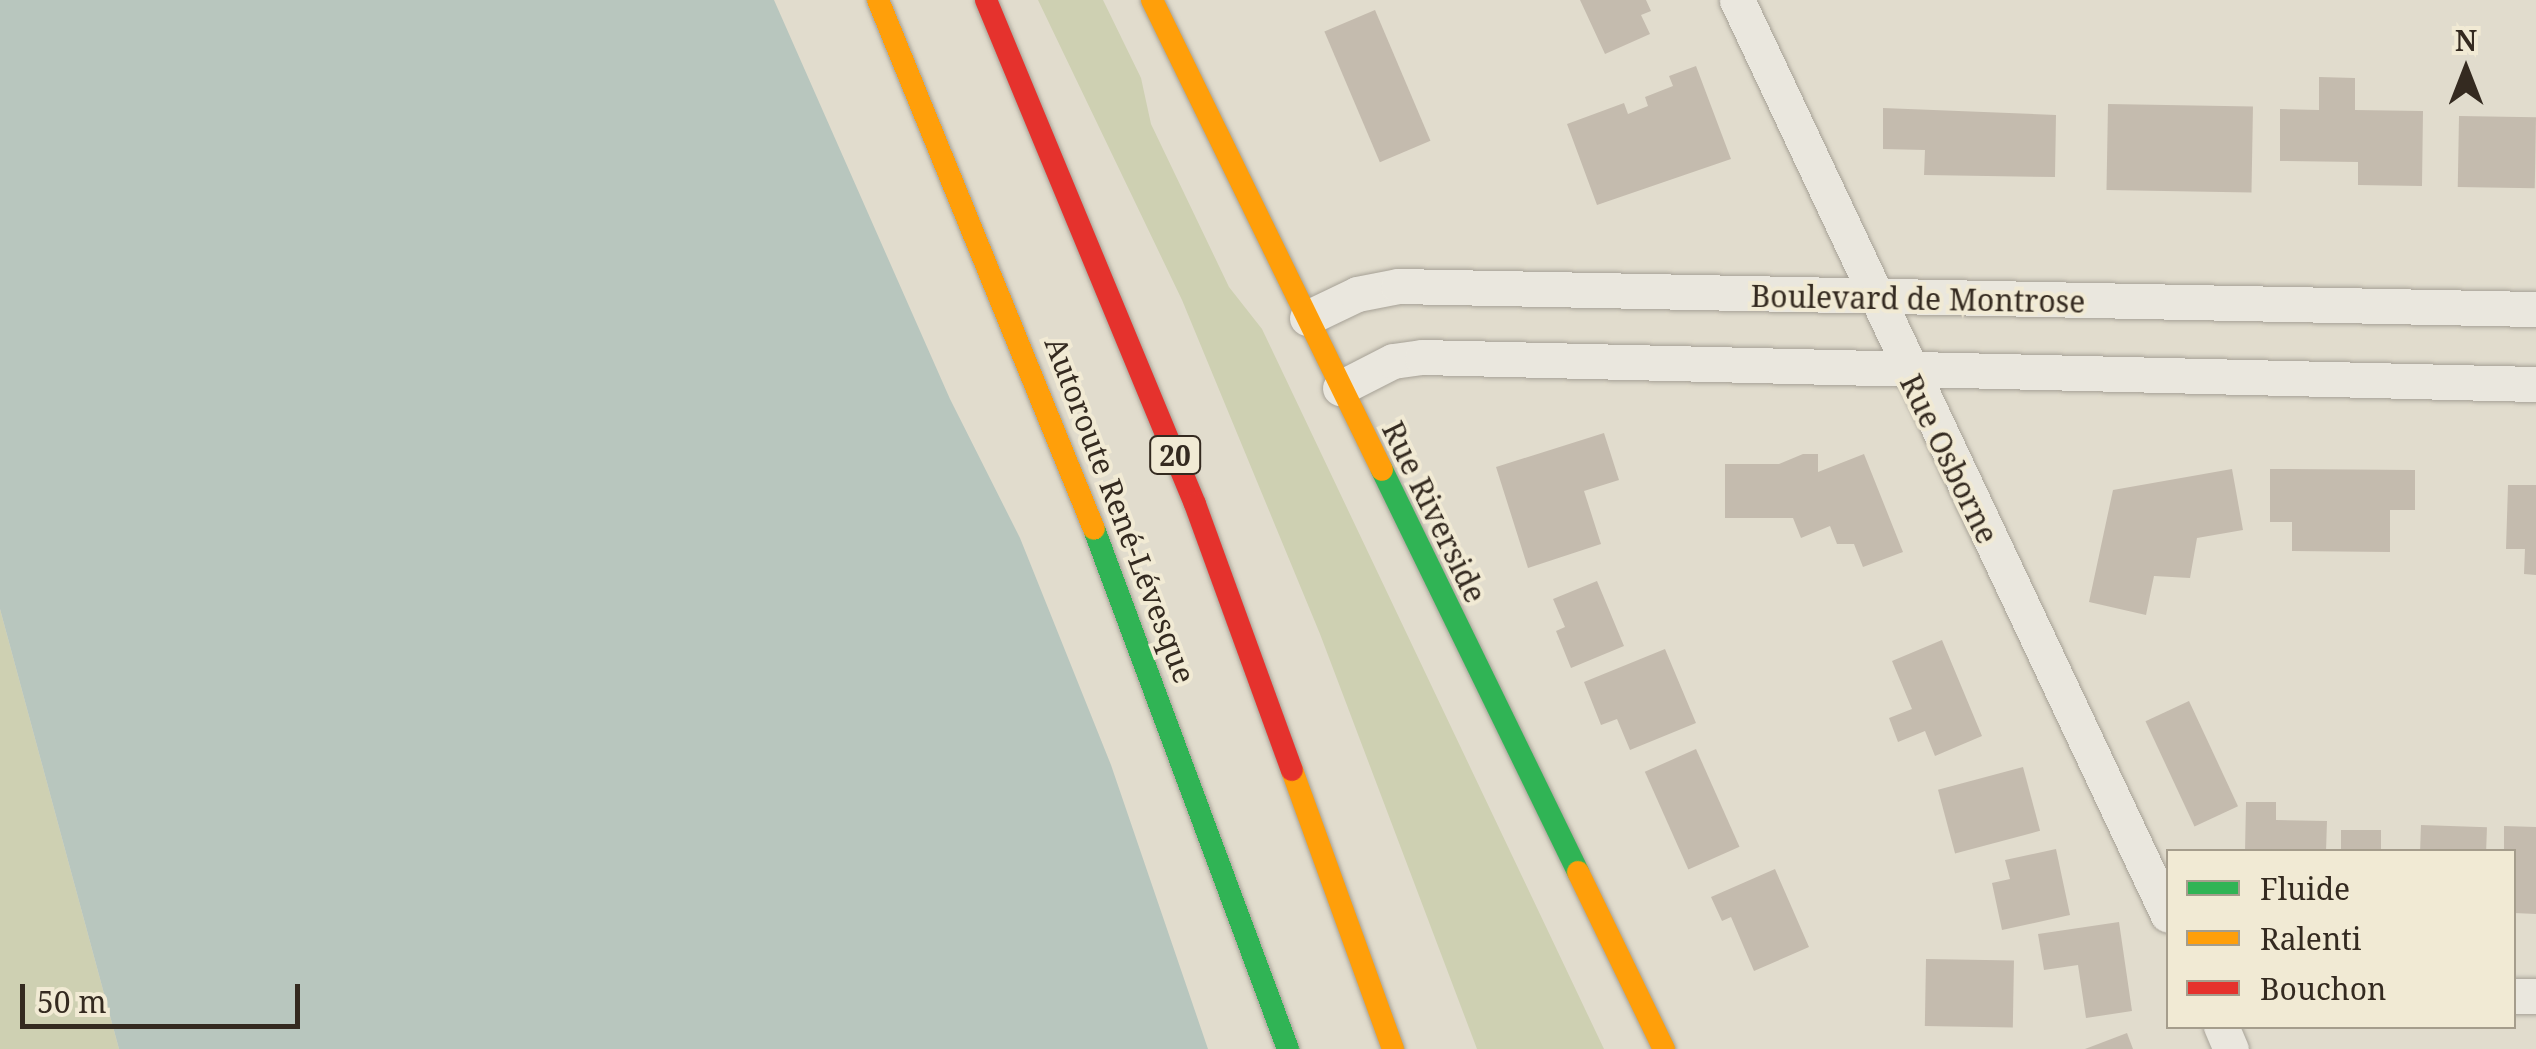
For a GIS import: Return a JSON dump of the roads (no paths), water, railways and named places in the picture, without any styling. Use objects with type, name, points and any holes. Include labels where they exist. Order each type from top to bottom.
[{"type":"main road","name":"Autoroute René-Lévesque","points":[[878,0],[1067,454],[1288,1049]]},
{"type":"main road","name":"20","points":[[986,0],[1195,504],[1393,1049]]},
{"type":"main road","name":"Rue Riverside","points":[[1152,0],[1664,1049]]},
{"type":"street","name":"Rue Osborne","points":[[1737,0],[1908,373],[2166,910]]},
{"type":"street","name":"Boulevard de Montrose","points":[[1307,318],[1357,294],[1398,286],[2536,309]]},
{"type":"street","points":[[1340,388],[1393,361],[1422,356],[1908,373],[2536,384]]}]
